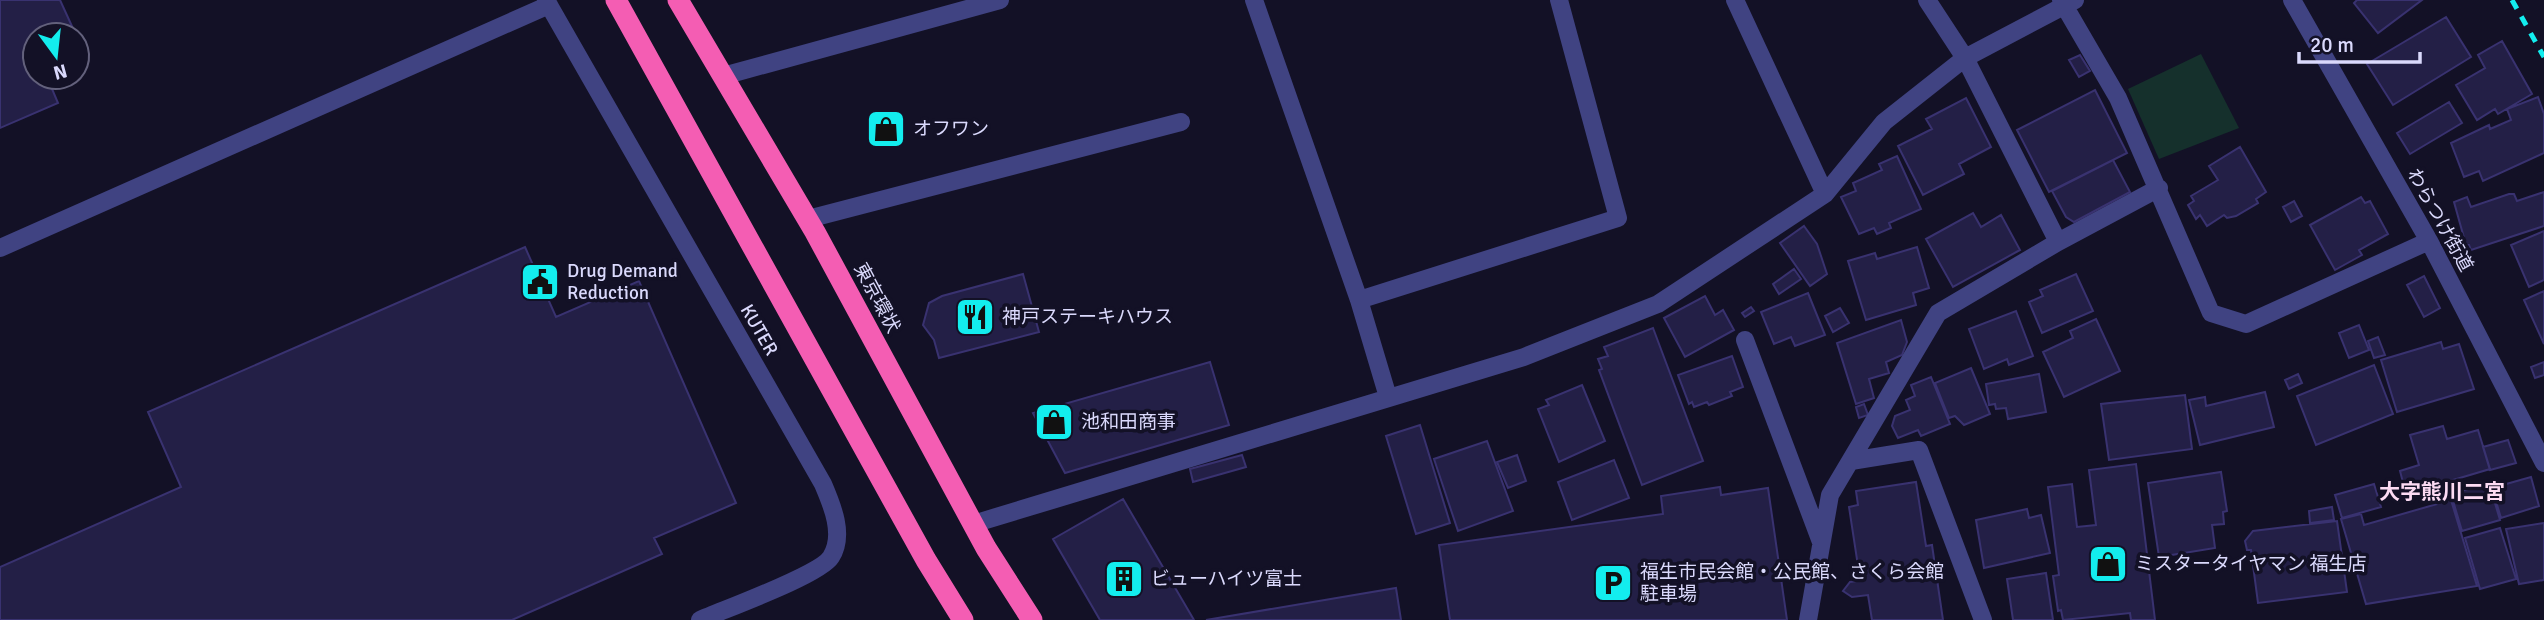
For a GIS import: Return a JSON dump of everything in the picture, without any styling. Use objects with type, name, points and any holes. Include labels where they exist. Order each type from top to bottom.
[{"type":"highway","points":[[616,0],[919,548],[963,620]]},
{"type":"highway","name":"東京環状","points":[[678,0],[808,219],[973,523],[1032,620]]},
{"type":"street","points":[[723,76],[1000,0]]},
{"type":"street","points":[[1254,0],[1359,300],[1388,397]]},
{"type":"street","points":[[1359,300],[1618,218],[1559,0]]},
{"type":"street","points":[[1735,0],[1825,194]]},
{"type":"street","points":[[1927,0],[1965,58],[2058,242]]},
{"type":"street","name":"わらつけ街道","points":[[2292,0],[2429,241],[2544,463]]},
{"type":"street","points":[[0,248],[547,2]]},
{"type":"street","name":"KUTER","points":[[547,2],[823,484],[834,508],[838,537],[831,557],[810,572],[701,620]]},
{"type":"street","points":[[973,523],[1524,357],[1658,304],[1825,194],[1884,122],[1965,58],[2067,2],[2118,98],[2211,313],[2246,324],[2429,241]]},
{"type":"street","points":[[808,219],[1181,122]]},
{"type":"street","points":[[1808,620],[1830,495],[1938,313],[2058,242],[2159,188]]},
{"type":"street","points":[[1745,340],[1821,542]]},
{"type":"street","points":[[1851,461],[1919,450],[1983,620]]},
{"type":"green space","points":[[2201,54],[2239,128],[2159,159],[2128,89]]},
{"type":"building","points":[[0,0],[60,0],[70,21],[21,21],[21,91],[53,91],[58,103],[0,128]]},
{"type":"building","points":[[2357,0],[2422,0],[2378,33],[2354,3]]},
{"type":"building","points":[[2446,17],[2471,57],[2393,105],[2367,64]]},
{"type":"building","points":[[2502,41],[2532,94],[2498,114],[2495,109],[2477,120],[2456,85],[2485,68],[2478,55]]},
{"type":"building","points":[[2080,55],[2090,71],[2079,77],[2069,60]]},
{"type":"building","points":[[2095,90],[2127,153],[2049,192],[2017,130]]},
{"type":"building","points":[[2538,97],[2544,114],[2544,153],[2483,181],[2479,171],[2464,177],[2451,143],[2489,125],[2490,129],[2511,120],[2507,109]]},
{"type":"building","points":[[1966,98],[1991,147],[1959,164],[1964,174],[1923,195],[1898,146],[1932,129],[1926,119]]},
{"type":"building","points":[[2449,102],[2462,123],[2410,154],[2397,133]]},
{"type":"building","points":[[2240,147],[2266,192],[2256,199],[2258,203],[2236,216],[2227,218],[2224,215],[2207,226],[2200,215],[2196,219],[2188,205],[2194,201],[2191,196],[2218,180],[2209,166]]},
{"type":"building","points":[[1897,156],[1921,209],[1889,223],[1891,228],[1877,234],[1874,228],[1859,234],[1841,197],[1856,191],[1853,183],[1882,170],[1879,164]]},
{"type":"building","points":[[2113,160],[2130,192],[2074,222],[2066,217],[2052,191]]},
{"type":"building","points":[[2544,192],[2544,226],[2471,250],[2469,245],[2466,245],[2454,202],[2467,197],[2471,207],[2509,194],[2514,194],[2517,201]]},
{"type":"building","points":[[2361,197],[2365,203],[2370,201],[2388,234],[2359,250],[2362,255],[2335,270],[2310,225]]},
{"type":"building","points":[[2294,201],[2302,216],[2291,222],[2283,207]]},
{"type":"building","points":[[1973,213],[1981,227],[2001,215],[2020,250],[1953,287],[1926,239]]},
{"type":"building","points":[[1804,226],[1817,244],[1827,274],[1810,286],[1780,243]]},
{"type":"building","points":[[2544,231],[2544,280],[2529,287],[2511,245]]},
{"type":"building","points":[[525,247],[556,317],[639,281],[736,503],[654,538],[662,554],[512,620],[0,620],[0,567],[181,487],[148,412]]},
{"type":"building","points":[[1917,247],[1929,288],[1913,293],[1916,305],[1866,320],[1848,261],[1875,253],[1877,259]]},
{"type":"building","points":[[1794,269],[1801,279],[1779,294],[1773,284]]},
{"type":"building","points":[[1023,274],[1039,332],[939,358],[934,340],[923,325],[929,303],[942,296]]},
{"type":"building","points":[[2076,274],[2093,311],[2042,333],[2029,302],[2043,296],[2040,290]]},
{"type":"building","points":[[2424,276],[2440,308],[2424,317],[2407,285]]},
{"type":"building","points":[[2544,291],[2544,344],[2524,300]]},
{"type":"building","points":[[1808,293],[1825,335],[1795,346],[1791,337],[1774,344],[1761,312]]},
{"type":"building","points":[[1705,296],[1715,315],[1723,310],[1734,330],[1685,357],[1664,318]]},
{"type":"building","points":[[1751,307],[1754,311],[1745,317],[1742,313]]},
{"type":"building","points":[[1840,308],[1849,323],[1833,332],[1825,316]]},
{"type":"building","points":[[2016,311],[2033,356],[2009,365],[2007,359],[1984,369],[1969,329]]},
{"type":"building","points":[[2096,319],[2120,371],[2064,397],[2043,352],[2073,338],[2070,331]]},
{"type":"building","points":[[1901,320],[1907,342],[1902,355],[1886,362],[1889,373],[1869,379],[1874,398],[1856,404],[1837,343]]},
{"type":"building","points":[[2359,325],[2369,350],[2349,358],[2339,333]]},
{"type":"building","points":[[1653,328],[1703,461],[1642,485],[1599,370],[1602,369],[1598,359],[1608,356],[1604,347]]},
{"type":"building","points":[[2378,337],[2385,355],[2374,358],[2368,341]]},
{"type":"building","points":[[2441,342],[2443,349],[2459,344],[2474,389],[2397,412],[2381,360]]},
{"type":"building","points":[[1732,356],[1743,387],[1730,392],[1732,396],[1709,405],[1707,402],[1694,407],[1692,402],[1689,404],[1678,375]]},
{"type":"building","points":[[1210,362],[1229,425],[1065,473],[1033,413]]},
{"type":"building","points":[[2544,362],[2544,375],[2535,378],[2531,367]]},
{"type":"building","points":[[2374,365],[2393,414],[2316,445],[2297,396]]},
{"type":"building","points":[[1971,368],[1990,414],[1964,425],[1955,416],[1949,418],[1935,383]]},
{"type":"building","points":[[2039,374],[2046,412],[2008,419],[2006,408],[1996,409],[1995,404],[1989,405],[1986,384]]},
{"type":"building","points":[[2298,374],[2302,383],[2289,389],[2285,380]]},
{"type":"building","points":[[1931,377],[1950,424],[1921,436],[1918,430],[1898,438],[1892,426],[1895,416],[1910,410],[1906,400],[1915,396],[1911,385]]},
{"type":"building","points":[[1582,385],[1605,441],[1559,462],[1538,409],[1549,405],[1546,400]]},
{"type":"building","points":[[2265,392],[2274,427],[2200,445],[2189,400],[2205,397],[2206,406]]},
{"type":"building","points":[[2185,395],[2192,449],[2109,460],[2101,404]]},
{"type":"building","points":[[1864,404],[1868,415],[1859,418],[1856,407]]},
{"type":"building","points":[[1420,425],[1450,523],[1416,534],[1386,436]]},
{"type":"building","points":[[2443,426],[2447,439],[2478,430],[2490,469],[2406,494],[2400,471],[2419,465],[2410,435]]},
{"type":"building","points":[[2508,440],[2516,463],[2490,470],[2483,447]]},
{"type":"building","points":[[1487,441],[1513,511],[1458,531],[1434,459]]},
{"type":"building","points":[[1242,455],[1246,467],[1193,482],[1190,469]]},
{"type":"building","points":[[1517,455],[1526,481],[1508,488],[1497,462]]},
{"type":"building","points":[[1614,460],[1629,498],[1572,520],[1558,482]]},
{"type":"building","points":[[2136,464],[2155,620],[2131,620],[2130,613],[2063,620],[2061,610],[2058,611],[2053,576],[2059,575],[2048,487],[2072,484],[2077,527],[2096,525],[2089,470]]},
{"type":"building","points":[[2221,472],[2227,511],[2223,512],[2224,524],[2212,525],[2215,548],[2159,557],[2148,483]]},
{"type":"building","points":[[2531,477],[2539,506],[2501,518],[2492,488]]},
{"type":"building","points":[[1916,482],[1926,546],[1932,545],[1943,620],[1872,620],[1868,595],[1852,597],[1843,591],[1850,582],[1865,580],[1864,568],[1858,566],[1849,507],[1858,505],[1856,491]]},
{"type":"building","points":[[2489,483],[2500,520],[2462,531],[2451,494]]},
{"type":"building","points":[[2374,484],[2381,507],[2342,518],[2335,495]]},
{"type":"building","name":"福生市民会館・公民館、さくら会館 駐車場","points":[[1720,487],[1721,495],[1768,488],[1787,620],[1450,620],[1439,545],[1663,514],[1661,496]]},
{"type":"building","name":"ビューハイツ富士","points":[[1123,499],[1194,620],[1100,620],[1053,539]]},
{"type":"building","points":[[2451,500],[2477,586],[2366,604],[2341,519],[2361,514],[2364,525]]},
{"type":"building","points":[[2332,507],[2334,520],[2310,523],[2309,511]]},
{"type":"building","points":[[2027,509],[2029,518],[2041,515],[2050,553],[1984,568],[1976,520]]},
{"type":"building","points":[[2337,521],[2347,592],[2258,603],[2251,550],[2247,550],[2245,541],[2253,531]]},
{"type":"building","points":[[2544,523],[2544,580],[2519,584],[2506,529]]},
{"type":"building","points":[[2500,528],[2516,579],[2480,589],[2465,538]]},
{"type":"building","points":[[2046,573],[2053,620],[2013,620],[2007,579]]},
{"type":"building","name":"ビューハイツ富士","points":[[1396,588],[1401,620],[1206,620]]},
{"type":"railway","points":[[2512,0],[2544,57]]},
{"type":"place","name":"オフワン","points":[[886,129]]},
{"type":"place","name":"Drug Demand Reduction","points":[[540,282]]},
{"type":"place","name":"神戸ステーキハウス","points":[[975,317]]},
{"type":"place","name":"池和田商事","points":[[1054,422]]},
{"type":"place","name":"ミスタータイヤマン 福生店","points":[[2108,564]]},
{"type":"place","name":"ビューハイツ富士","points":[[1124,579]]},
{"type":"place","name":"福生市民会館・公民館、さくら会館 駐車場","points":[[1613,583]]},
{"type":"district","name":"大字熊川二宮","points":[[2442,492]]}]
